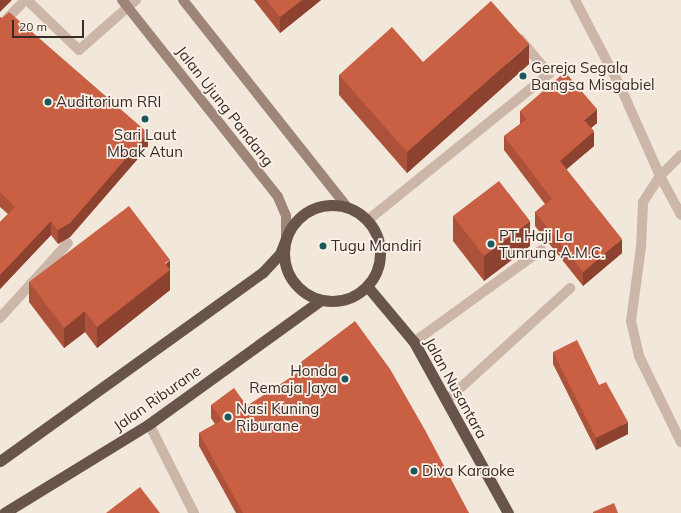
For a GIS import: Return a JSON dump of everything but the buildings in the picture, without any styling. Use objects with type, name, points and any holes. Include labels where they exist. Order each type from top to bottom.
[{"type":"highway","points":[[0,461],[263,272],[280,254],[286,238],[293,224],[308,211],[327,204],[348,206],[368,220],[379,242],[376,274],[367,286],[353,296],[337,301],[321,300],[302,291],[289,274],[284,256],[286,238]]},
{"type":"highway","name":"Jalan Nusantara","points":[[367,286],[414,342],[508,513]]},
{"type":"highway","name":"Jalan Riburane","points":[[4,513],[149,424],[321,300]]},
{"type":"main road","points":[[183,0],[348,206]]},
{"type":"main road","name":"Jalan Ujung Pandang","points":[[125,4],[278,197],[286,216],[286,238]]},
{"type":"street","points":[[0,26],[26,0],[79,50],[125,4],[136,0]]},
{"type":"street","points":[[574,0],[620,86],[660,176],[681,214]]},
{"type":"street","points":[[368,220],[549,74],[512,29]]},
{"type":"street","points":[[681,155],[660,176],[643,202],[641,246],[631,321],[639,356],[681,442]]},
{"type":"street","points":[[0,318],[68,243]]},
{"type":"street","points":[[414,342],[541,250]]},
{"type":"street","points":[[446,401],[570,288]]},
{"type":"street","points":[[149,424],[194,513]]},
{"type":"place","name":"Gereja Segala Bangsa Misgabiel","points":[[523,76]]},
{"type":"place","name":"Auditorium RRI","points":[[48,102]]},
{"type":"place","name":"Sari Laut Mbak Atun","points":[[145,119]]},
{"type":"place","name":"PT. Haji La Tunrung A.M.C.","points":[[491,244]]},
{"type":"place","name":"Tugu Mandiri","points":[[323,246]]},
{"type":"place","name":"Honda Remaja Jaya","points":[[345,379]]},
{"type":"place","name":"Nasi Kuning Riburane","points":[[228,417]]},
{"type":"place","name":"Diva Karaoke","points":[[414,471]]}]
